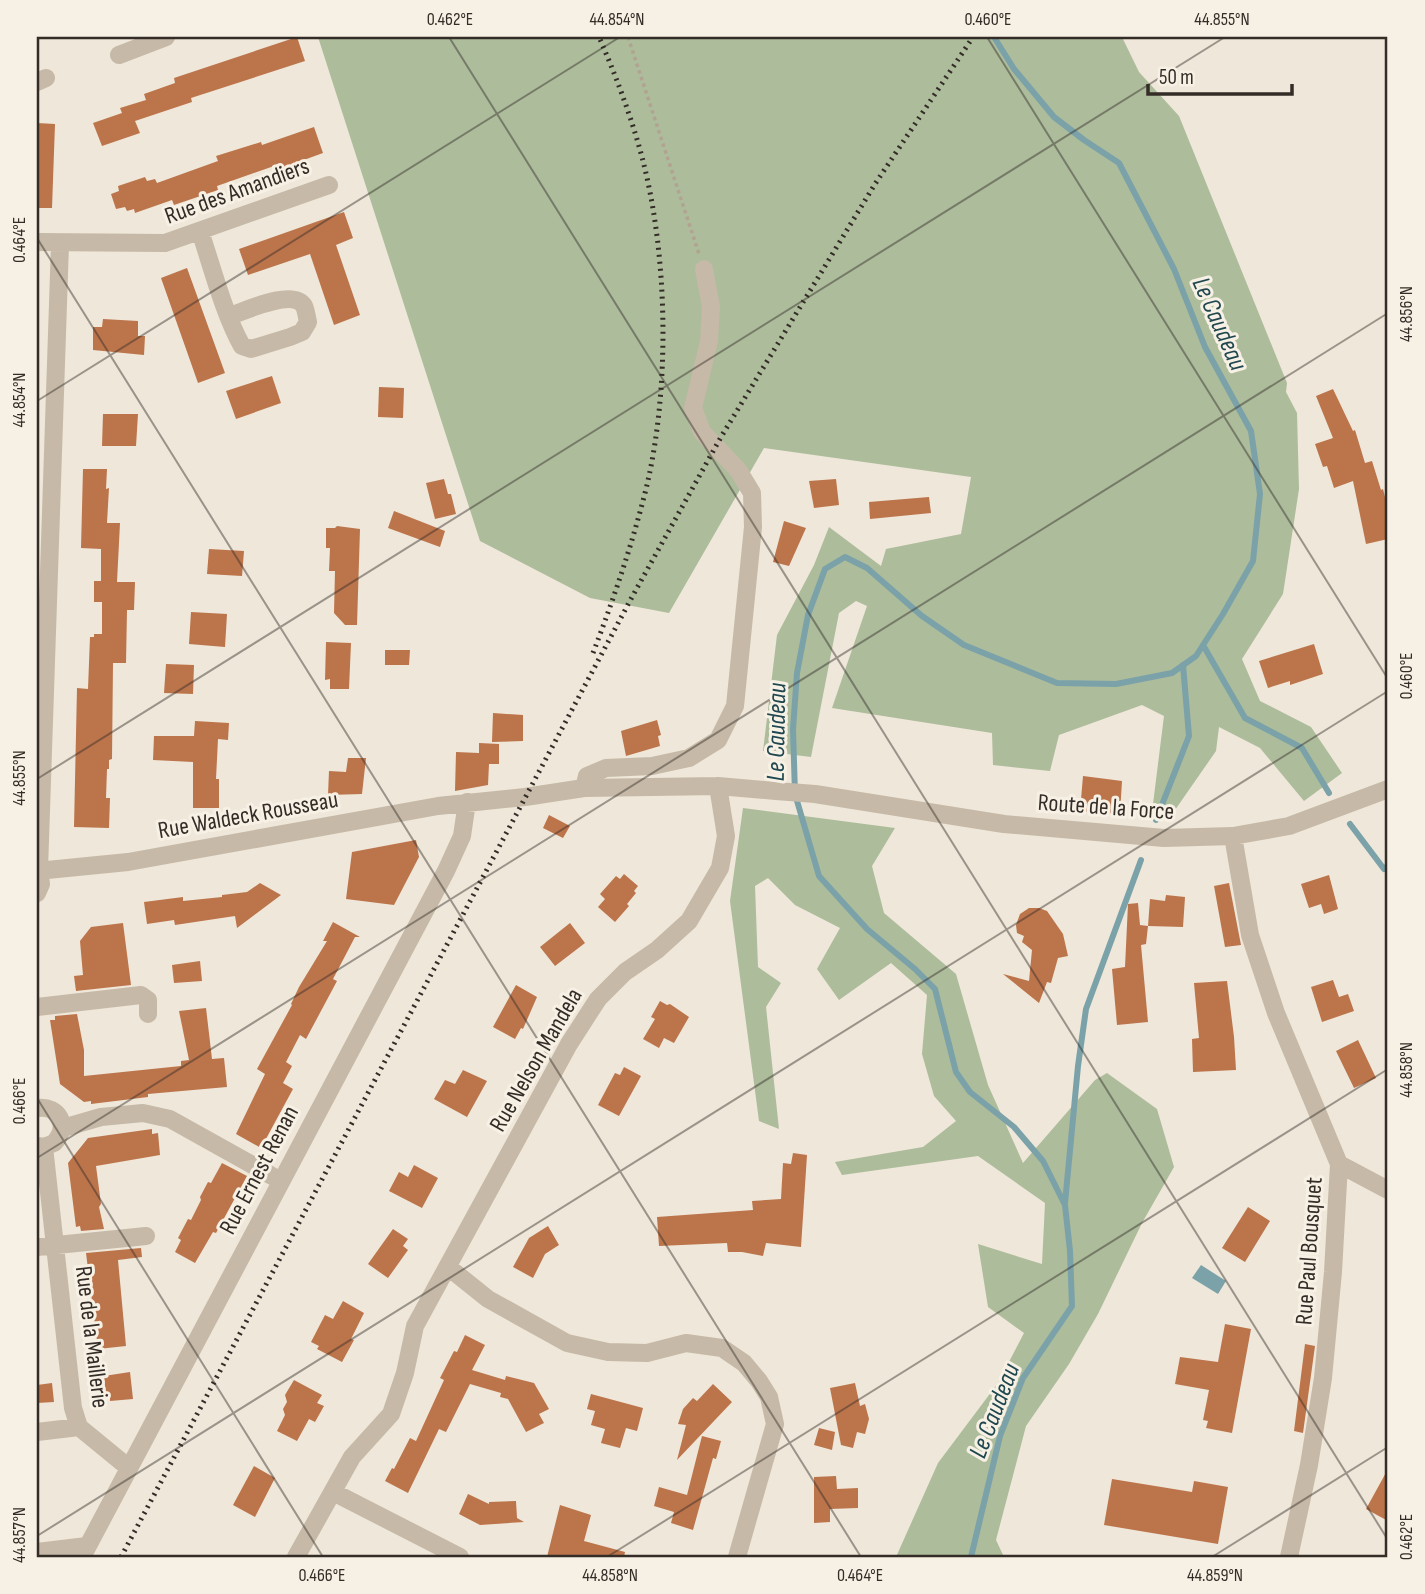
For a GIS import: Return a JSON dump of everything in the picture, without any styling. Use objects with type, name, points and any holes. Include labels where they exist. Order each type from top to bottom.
[{"type":"street","points":[[119,55],[166,37]]},
{"type":"street","name":"Rue des Amandiers","points":[[37,242],[151,245],[165,243],[329,185]]},
{"type":"street","points":[[200,231],[230,316]]},
{"type":"street","points":[[37,893],[41,884],[38,871],[60,244]]},
{"type":"street","points":[[584,788],[587,776],[606,768],[652,766],[689,758],[718,740],[735,706],[753,527],[752,493],[738,470],[702,432],[693,408],[709,341],[711,307],[704,269]]},
{"type":"street","name":"Route de la Force","points":[[584,788],[718,786],[815,794],[1004,824],[1164,838],[1233,836],[1289,826],[1388,789]]},
{"type":"street","name":"Rue Nelson Mandela","points":[[296,1557],[352,1457],[391,1414],[405,1373],[415,1326],[538,1100],[598,999],[625,972],[657,950],[689,920],[720,868],[726,836],[718,786]]},
{"type":"street","name":"Rue Waldeck Rousseau","points":[[38,871],[128,862],[467,802],[584,788]]},
{"type":"street","name":"Rue Ernest Renan","points":[[84,1552],[446,871],[462,836],[467,802]]},
{"type":"street","name":"Rue Paul Bousquet","points":[[1233,836],[1250,935],[1276,1013],[1339,1164],[1323,1378],[1309,1465],[1289,1557]]},
{"type":"street","points":[[37,1007],[141,995],[148,1000],[148,1014]]},
{"type":"street","points":[[37,1106],[55,1111],[60,1116],[63,1128]]},
{"type":"street","points":[[40,1146],[54,1143],[63,1128],[101,1117],[143,1113],[170,1119],[281,1181]]},
{"type":"street","name":"Rue de la Maillerie","points":[[40,1146],[56,1245],[73,1408],[79,1427],[129,1468]]},
{"type":"street","points":[[1339,1164],[1388,1190]]},
{"type":"street","points":[[37,1247],[146,1236]]},
{"type":"street","points":[[448,1267],[488,1299],[567,1343],[608,1352],[647,1353],[686,1343],[722,1348],[744,1363],[769,1397],[775,1424],[737,1557]]},
{"type":"street","points":[[37,1432],[79,1427]]},
{"type":"street","points":[[333,1492],[460,1557]]},
{"type":"street","points":[[37,1552],[84,1552]]},
{"type":"path","points":[[628,37],[704,269]]},
{"type":"green space","points":[[318,37],[1122,37],[1139,72],[1179,116],[1287,383],[1286,392],[1297,413],[1299,489],[1283,594],[1242,659],[1260,701],[1311,727],[1342,773],[1304,801],[1260,748],[1219,727],[1216,751],[1175,810],[1153,804],[1164,716],[1142,705],[1059,735],[1050,771],[993,765],[992,733],[832,708],[867,606],[856,601],[839,613],[811,757],[763,751],[777,635],[814,565],[829,527],[881,566],[886,549],[961,534],[971,477],[764,448],[669,613],[590,598],[480,541]]},
{"type":"green space","points":[[743,808],[895,828],[872,866],[884,913],[956,974],[988,1085],[1023,1163],[1095,1080],[1107,1073],[1157,1109],[1174,1167],[1142,1223],[1098,1314],[1069,1364],[1026,1426],[996,1540],[1004,1557],[896,1557],[938,1463],[998,1383],[1024,1333],[988,1307],[978,1244],[1042,1264],[1045,1203],[978,1156],[842,1175],[835,1162],[923,1147],[956,1121],[934,1096],[922,1054],[927,995],[891,963],[839,1000],[817,969],[840,928],[795,905],[768,878],[755,886],[758,967],[781,983],[766,1007],[779,1129],[759,1121],[730,901]]},
{"type":"water","points":[[1201,1265],[1226,1281],[1218,1294],[1192,1278]]},
{"type":"building","points":[[297,37],[305,61],[191,98],[192,102],[135,121],[140,133],[102,146],[93,123],[122,113],[120,108],[146,100],[144,94],[175,83],[174,78]]},
{"type":"building","points":[[37,123],[55,124],[52,208],[37,208]]},
{"type":"building","points":[[314,127],[323,153],[279,169],[277,165],[217,186],[218,190],[174,205],[172,200],[135,213],[134,209],[127,211],[125,207],[116,209],[111,194],[119,191],[118,186],[145,177],[147,181],[155,179],[157,183],[218,161],[216,156],[261,142],[262,145]]},
{"type":"building","points":[[344,212],[353,238],[336,245],[360,315],[334,325],[310,254],[248,275],[239,249]]},
{"type":"building","points":[[187,268],[225,373],[198,383],[161,278]]},
{"type":"building","points":[[103,319],[138,321],[138,336],[145,336],[144,355],[93,350],[93,327],[102,327]]},
{"type":"building","points":[[272,376],[281,403],[236,419],[226,391]]},
{"type":"building","points":[[379,387],[404,388],[403,418],[378,417]]},
{"type":"building","points":[[1333,389],[1353,431],[1355,430],[1365,463],[1372,461],[1381,490],[1383,489],[1388,509],[1388,539],[1366,544],[1353,481],[1334,488],[1327,466],[1323,467],[1315,444],[1333,438],[1316,396]]},
{"type":"building","points":[[103,414],[138,414],[136,446],[102,446]]},
{"type":"building","points":[[83,469],[107,469],[107,523],[120,523],[117,582],[135,582],[134,610],[127,610],[126,663],[113,663],[112,759],[109,760],[107,769],[106,798],[110,798],[109,828],[74,827],[77,688],[88,689],[90,637],[102,634],[102,602],[94,602],[94,581],[101,581],[101,549],[81,548]]},
{"type":"building","points":[[444,479],[456,514],[435,519],[426,483]]},
{"type":"building","points":[[836,479],[839,505],[814,508],[809,481]]},
{"type":"building","points":[[929,497],[931,513],[870,519],[869,502]]},
{"type":"building","points":[[394,511],[445,531],[440,547],[388,528]]},
{"type":"building","points":[[784,521],[806,528],[789,566],[773,562]]},
{"type":"building","points":[[337,526],[360,529],[357,625],[345,625],[334,613],[335,571],[329,571],[330,548],[326,548],[326,528]]},
{"type":"building","points":[[209,549],[244,551],[242,576],[207,574]]},
{"type":"building","points":[[191,612],[227,614],[225,647],[189,644]]},
{"type":"building","points":[[326,642],[351,643],[349,689],[330,689],[330,679],[325,680]]},
{"type":"building","points":[[1314,644],[1323,674],[1290,685],[1290,681],[1268,688],[1259,661]]},
{"type":"building","points":[[385,650],[410,650],[409,665],[385,665]]},
{"type":"building","points":[[166,664],[194,665],[193,694],[164,693]]},
{"type":"building","points":[[493,713],[523,715],[523,741],[492,742]]},
{"type":"building","points":[[657,720],[661,735],[658,736],[660,746],[626,756],[621,731]]},
{"type":"building","points":[[195,721],[229,723],[228,740],[218,739],[216,779],[219,779],[219,808],[193,808],[193,762],[153,760],[154,736],[194,736]]},
{"type":"building","points":[[479,743],[499,744],[499,764],[489,764],[488,785],[455,791],[456,752],[479,753]]},
{"type":"building","points":[[348,758],[366,758],[362,794],[328,795],[329,771],[346,772]]},
{"type":"building","points":[[1083,776],[1122,781],[1120,814],[1080,811]]},
{"type":"building","points":[[549,815],[570,826],[563,838],[543,828]]},
{"type":"building","points":[[416,840],[419,857],[394,905],[346,899],[352,852]]},
{"type":"building","points":[[624,874],[638,886],[627,904],[629,906],[615,922],[598,907],[605,899],[600,894],[616,876],[620,879]]},
{"type":"building","points":[[1329,875],[1338,909],[1324,914],[1321,904],[1309,908],[1301,884]]},
{"type":"building","points":[[260,883],[281,895],[237,928],[235,916],[175,925],[174,920],[147,924],[144,902],[183,897],[183,901],[222,897],[247,892]]},
{"type":"building","points":[[1229,883],[1241,945],[1225,947],[1214,886]]},
{"type":"building","points":[[1166,895],[1185,897],[1183,927],[1148,926],[1150,899],[1165,901]]},
{"type":"building","points":[[1138,903],[1140,925],[1148,926],[1146,944],[1141,945],[1148,1022],[1117,1025],[1112,969],[1125,967],[1128,904]]},
{"type":"building","points":[[1029,908],[1047,911],[1063,934],[1068,956],[1058,958],[1051,983],[1047,982],[1039,1003],[1003,974],[1029,981],[1032,950],[1022,942],[1024,936],[1017,933],[1016,925],[1020,914]]},
{"type":"building","points":[[333,922],[360,937],[355,937],[333,979],[337,981],[306,1039],[300,1035],[286,1062],[292,1066],[283,1083],[293,1089],[261,1148],[236,1134],[265,1074],[257,1069],[299,987],[327,941],[323,941]]},
{"type":"building","points":[[123,923],[131,985],[76,991],[74,976],[83,975],[80,941],[91,927]]},
{"type":"building","points":[[570,923],[585,943],[555,966],[540,947]]},
{"type":"building","points":[[200,961],[202,981],[174,983],[172,965]]},
{"type":"building","points":[[1333,980],[1339,997],[1348,994],[1354,1011],[1322,1022],[1311,987]]},
{"type":"building","points":[[1227,981],[1236,1070],[1193,1072],[1192,1039],[1199,1038],[1194,983]]},
{"type":"building","points":[[516,985],[537,997],[523,1029],[521,1028],[515,1039],[493,1027]]},
{"type":"building","points":[[660,1001],[670,1004],[689,1017],[674,1043],[664,1038],[659,1048],[643,1039],[655,1019],[651,1017]]},
{"type":"building","points":[[206,1008],[212,1059],[224,1058],[227,1087],[148,1094],[148,1097],[91,1104],[91,1101],[84,1102],[60,1084],[50,1020],[55,1020],[55,1016],[77,1014],[84,1050],[84,1076],[181,1066],[181,1061],[189,1060],[179,1011]]},
{"type":"building","points":[[1358,1040],[1376,1078],[1354,1088],[1336,1051]]},
{"type":"building","points":[[624,1067],[641,1076],[619,1116],[598,1105],[615,1073],[620,1075]]},
{"type":"building","points":[[463,1070],[487,1081],[467,1117],[434,1099],[445,1080],[455,1084]]},
{"type":"building","points":[[152,1129],[152,1134],[158,1133],[160,1155],[96,1166],[101,1204],[99,1207],[104,1229],[81,1231],[80,1226],[76,1227],[68,1163],[88,1138]]},
{"type":"building","points":[[793,1153],[807,1155],[801,1247],[766,1243],[763,1256],[728,1252],[727,1243],[659,1246],[657,1217],[753,1210],[752,1201],[781,1199],[783,1163],[791,1164]]},
{"type":"building","points":[[222,1163],[247,1176],[216,1233],[213,1232],[195,1263],[175,1252],[181,1240],[178,1238],[188,1219],[191,1220],[208,1182],[211,1183]]},
{"type":"building","points":[[414,1165],[438,1178],[422,1208],[389,1191],[399,1172],[408,1177]]},
{"type":"building","points":[[1248,1207],[1270,1221],[1245,1262],[1222,1248]]},
{"type":"building","points":[[548,1226],[559,1245],[545,1254],[533,1278],[513,1267],[529,1238]]},
{"type":"building","points":[[393,1229],[408,1239],[403,1246],[408,1250],[388,1278],[368,1264]]},
{"type":"building","points":[[141,1248],[142,1257],[118,1260],[126,1346],[98,1349],[86,1253]]},
{"type":"building","points":[[343,1301],[364,1313],[342,1362],[317,1349],[319,1346],[311,1342],[325,1315],[333,1319]]},
{"type":"building","points":[[1225,1324],[1251,1329],[1232,1433],[1206,1428],[1208,1421],[1203,1420],[1209,1390],[1175,1384],[1180,1357],[1218,1362]]},
{"type":"building","points":[[465,1335],[485,1345],[472,1370],[505,1380],[506,1376],[534,1383],[549,1409],[539,1414],[544,1423],[526,1432],[508,1399],[500,1397],[501,1393],[470,1384],[446,1432],[439,1429],[408,1493],[385,1481],[410,1438],[416,1441],[444,1380],[440,1378]]},
{"type":"building","points":[[1305,1344],[1315,1346],[1303,1433],[1294,1431]]},
{"type":"building","points":[[130,1372],[133,1399],[110,1401],[110,1395],[106,1395],[104,1376]]},
{"type":"building","points":[[294,1380],[322,1395],[317,1403],[324,1406],[315,1422],[309,1419],[297,1441],[277,1431],[285,1415],[285,1395]]},
{"type":"building","points":[[52,1383],[54,1402],[37,1403],[37,1385]]},
{"type":"building","points":[[855,1383],[860,1406],[865,1404],[869,1419],[865,1434],[857,1432],[853,1448],[841,1445],[830,1388]]},
{"type":"building","points":[[713,1384],[732,1402],[677,1460],[686,1425],[678,1424],[683,1409],[693,1398],[697,1401]]},
{"type":"building","points":[[591,1394],[643,1408],[637,1431],[626,1428],[620,1448],[601,1443],[605,1429],[591,1425],[595,1411],[587,1409]]},
{"type":"building","points":[[819,1428],[835,1432],[832,1450],[814,1445]]},
{"type":"building","points":[[702,1436],[721,1441],[716,1459],[713,1458],[693,1530],[671,1523],[674,1512],[654,1506],[659,1487],[687,1495]]},
{"type":"building","points":[[254,1466],[275,1478],[255,1517],[233,1505]]},
{"type":"building","points":[[1388,1469],[1388,1521],[1366,1509]]},
{"type":"building","points":[[836,1476],[837,1489],[858,1488],[858,1508],[830,1509],[830,1522],[814,1523],[814,1477]]},
{"type":"building","points":[[1112,1479],[1192,1492],[1194,1481],[1228,1487],[1218,1544],[1104,1525]]},
{"type":"building","points":[[468,1494],[489,1504],[516,1501],[517,1518],[524,1522],[480,1525],[459,1514]]},
{"type":"building","points":[[560,1505],[591,1515],[584,1541],[625,1552],[624,1557],[547,1557]]},
{"type":"waterway","name":"Le Caudeau","points":[[971,1557],[1000,1436],[1023,1378],[1072,1306],[1065,1205],[1043,1161],[1014,1127],[970,1092],[956,1072],[935,989],[867,929],[819,876],[795,794],[793,729],[797,673],[808,615],[825,569],[845,557],[867,568],[922,616],[964,645],[1057,683],[1116,684],[1172,673],[1196,656],[1253,561],[1260,494],[1251,431],[1205,347],[1174,269],[1119,163],[1054,117],[1014,69],[994,37]]},
{"type":"waterway","points":[[1203,645],[1245,718],[1302,748],[1329,793]]},
{"type":"waterway","name":"Le Caudeau","points":[[1156,820],[1189,736],[1183,665]]},
{"type":"waterway","points":[[1350,824],[1384,869],[1388,866]]},
{"type":"waterway","name":"Le Caudeau","points":[[1065,1203],[1086,1009],[1141,860]]},
{"type":"railway","points":[[593,653],[623,570],[647,485],[660,406],[663,321],[651,195],[633,126],[599,37]]},
{"type":"railway","points":[[121,1557],[632,597],[721,437],[875,184],[973,37]]}]
